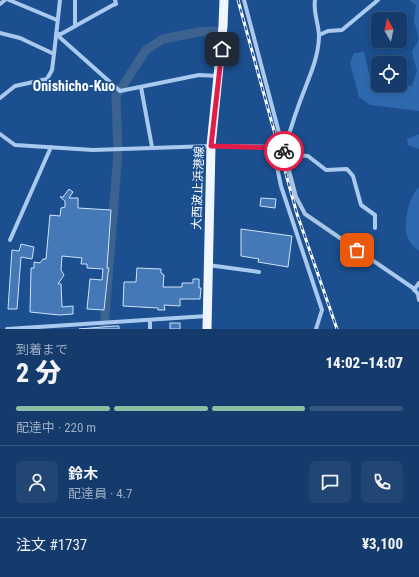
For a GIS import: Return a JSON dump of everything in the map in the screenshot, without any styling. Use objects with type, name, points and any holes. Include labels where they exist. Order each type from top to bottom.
[{"type":"main road","name":"大西波止浜港線","points":[[207,329],[211,146],[224,26],[224,0]]},
{"type":"street","points":[[0,4],[5,0]]},
{"type":"street","points":[[9,0],[57,20]]},
{"type":"street","points":[[0,98],[15,86],[47,78],[52,70],[60,0]]},
{"type":"street","points":[[75,0],[75,26]]},
{"type":"street","points":[[56,34],[61,34],[116,4],[115,0]]},
{"type":"street","points":[[244,0],[296,197],[305,214],[414,290],[418,294],[419,300]]},
{"type":"street","points":[[283,148],[289,138],[296,111],[316,60],[319,35],[313,8],[315,0]]},
{"type":"street","points":[[319,35],[328,31],[342,30],[378,0]]},
{"type":"street","points":[[0,33],[20,38],[54,54]]},
{"type":"street","points":[[56,34],[120,91],[198,76],[218,76]]},
{"type":"street","points":[[141,87],[152,147]]},
{"type":"street","points":[[0,134],[15,145],[93,150],[211,146],[283,148]]},
{"type":"street","points":[[10,240],[51,147]]},
{"type":"street","points":[[273,148],[282,186],[322,310],[316,329]]},
{"type":"street","points":[[285,154],[308,156],[326,170],[347,169],[353,176],[361,205],[375,215],[375,228]]},
{"type":"street","points":[[208,265],[259,272]]},
{"type":"street","points":[[414,290],[419,282]]},
{"type":"street","points":[[7,329],[57,327],[207,316]]},
{"type":"street","points":[[150,320],[150,329]]},
{"type":"shaded area","points":[[409,0],[419,0],[419,39],[414,21],[416,5]]},
{"type":"shaded area","points":[[419,39],[419,111],[370,105],[359,97],[350,63],[354,53],[364,52],[371,81],[371,92],[407,92],[407,86],[412,86],[417,71],[412,52]]},
{"type":"shaded area","points":[[419,134],[419,149],[408,145],[407,139]]},
{"type":"shaded area","points":[[419,187],[419,251],[412,245],[407,237],[406,222],[409,206],[415,192]]},
{"type":"building","points":[[69,189],[73,192],[69,198],[78,198],[78,208],[111,210],[107,268],[109,268],[104,310],[87,309],[90,279],[102,280],[103,269],[87,268],[87,264],[81,264],[82,258],[62,256],[61,270],[64,275],[58,284],[61,284],[62,307],[73,306],[73,314],[59,315],[30,312],[31,268],[34,268],[34,262],[40,263],[43,259],[46,259],[50,215],[60,216],[61,208],[65,207],[65,201],[60,197],[63,197]]},
{"type":"building","points":[[261,198],[276,199],[275,208],[260,206]]},
{"type":"building","points":[[241,229],[292,236],[288,267],[258,262],[259,259],[241,256]]},
{"type":"building","points":[[21,244],[34,247],[32,259],[21,257],[17,309],[8,309],[12,250],[19,251]]},
{"type":"building","points":[[137,268],[161,269],[161,273],[164,275],[163,287],[182,287],[182,283],[193,283],[193,279],[199,279],[199,288],[201,288],[200,299],[180,299],[180,306],[164,305],[165,310],[158,310],[158,308],[123,306],[124,282],[136,282]]},
{"type":"building","points":[[170,323],[180,323],[180,329],[170,329]]},
{"type":"building","points":[[119,326],[119,329],[79,329]]},
{"type":"waterway","points":[[104,329],[118,152],[116,96],[146,50],[163,39],[199,32],[215,31]]},
{"type":"railway","points":[[238,0],[297,214],[337,329]]},
{"type":"way so far","points":[[284,151],[296,197],[305,214],[357,250]]},
{"type":"district","name":"Onishicho-Kuo","points":[[74,86]]},
{"type":"route","points":[[222,49],[211,146],[283,148],[284,151]]}]
